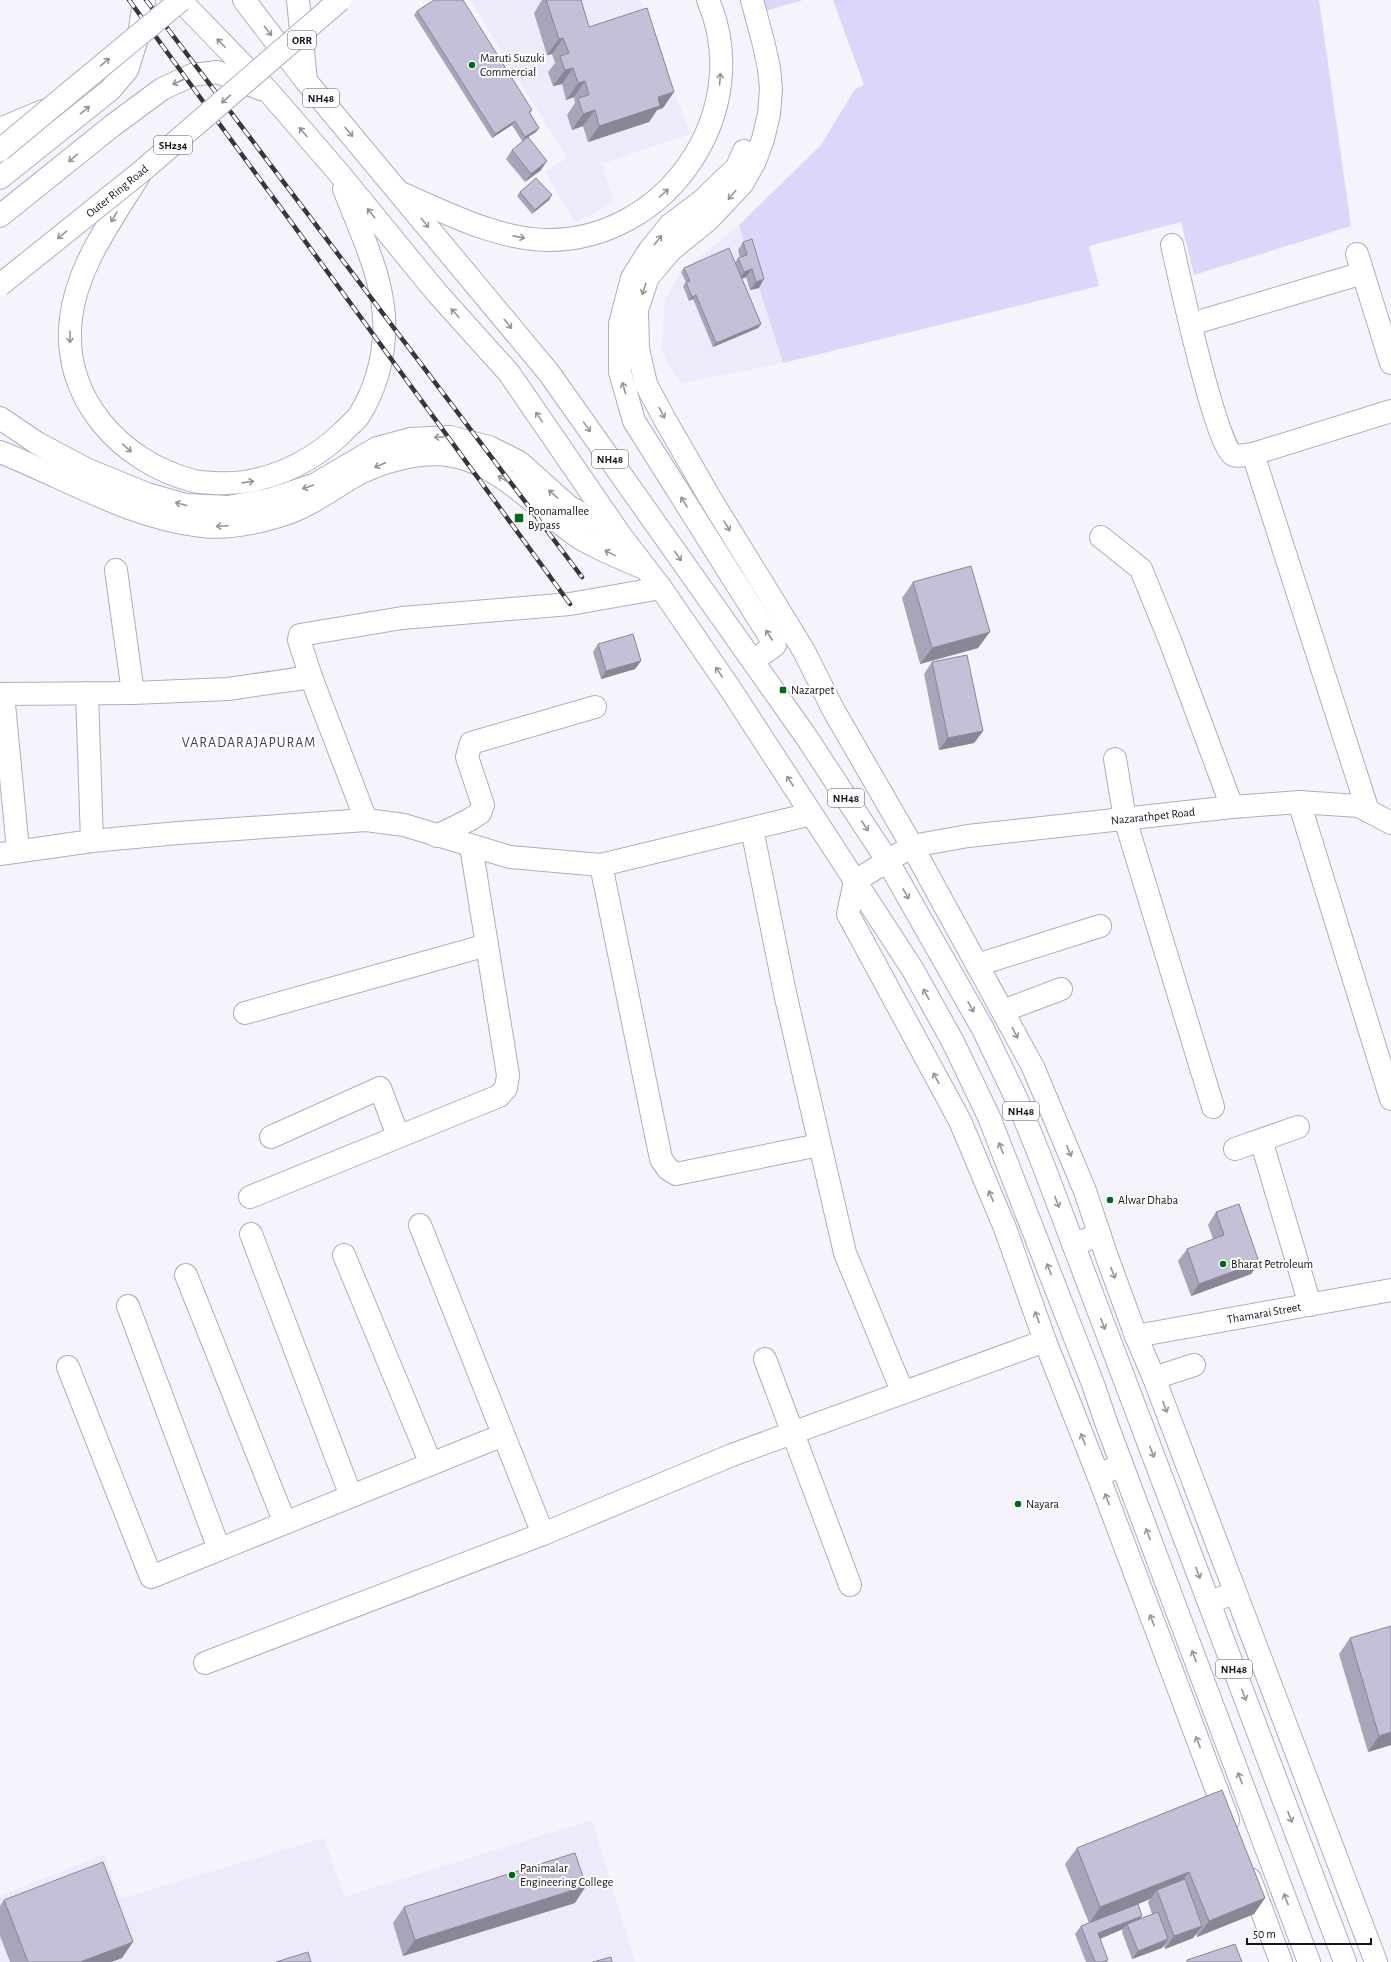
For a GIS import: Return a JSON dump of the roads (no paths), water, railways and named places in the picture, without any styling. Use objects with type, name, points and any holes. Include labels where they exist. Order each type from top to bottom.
[{"type":"main road","points":[[0,178],[110,90],[127,70],[140,29],[144,0]]},
{"type":"main road","points":[[0,150],[180,0]]},
{"type":"main road","name":"NH48","points":[[180,0],[268,92],[338,172],[437,293],[509,373],[621,536],[661,588],[731,690],[913,970],[953,1042],[989,1118],[1085,1362],[1309,1962]]},
{"type":"main road","name":"NH48","points":[[244,0],[306,81],[549,373],[805,735],[887,860],[983,1029],[1017,1100],[1073,1244],[1345,1962]]},
{"type":"main road","name":"ORR","points":[[298,0],[306,81]]},
{"type":"main road","name":"Outer Ring Road","points":[[0,285],[142,171],[340,0]]},
{"type":"main road","points":[[400,193],[481,227],[529,239],[553,240],[580,236],[620,223],[636,215],[680,178],[704,141],[717,100],[720,80],[720,56],[716,21],[708,0]]},
{"type":"main road","points":[[738,0],[748,33],[759,86],[756,127],[737,167],[703,200],[670,225],[649,251],[632,278],[620,324],[620,372],[634,421],[775,645],[753,661]]},
{"type":"main road","points":[[752,0],[763,41],[771,89],[769,114],[763,139],[755,161],[742,184],[708,220],[671,250],[648,277],[637,310],[638,349],[646,384],[710,498],[804,651],[834,711],[912,846],[1033,1067],[1085,1191],[1136,1336],[1154,1378],[1376,1962]]},
{"type":"main road","points":[[0,216],[112,126],[162,89],[192,76],[217,72],[268,92]]},
{"type":"main road","points":[[0,129],[51,107]]},
{"type":"main road","points":[[142,171],[102,238],[77,286],[70,319],[70,357],[80,391],[103,426],[133,454],[162,469],[195,481],[231,484],[258,480],[291,468],[329,445],[359,416],[378,378],[384,336],[380,286],[338,172]]},
{"type":"main road","points":[[1172,245],[1220,433],[1231,454],[1236,456],[1253,454],[1391,410]]},
{"type":"main road","points":[[1191,324],[1360,264],[1391,363]]},
{"type":"main road","points":[[0,418],[37,443],[88,470],[147,494],[193,506],[228,507],[272,499],[314,485],[377,448],[410,439],[450,437],[489,447],[518,462],[568,506],[621,536]]},
{"type":"main road","points":[[0,452],[151,517],[204,526],[243,524],[280,516],[316,500],[353,477],[388,462],[418,455],[453,456],[478,464],[520,490],[551,517],[582,539],[646,568]]},
{"type":"main road","points":[[1253,454],[1368,811]]},
{"type":"main road","points":[[1101,537],[1141,569],[1171,643],[1232,807]]},
{"type":"main road","points":[[116,570],[133,693]]},
{"type":"main road","points":[[366,820],[311,677],[299,640],[300,635],[304,633],[402,618],[570,604],[661,588]]},
{"type":"main road","points":[[311,677],[228,689],[133,693],[1,694],[9,852],[92,841],[178,833],[366,820],[404,825],[471,846],[510,856],[601,865],[811,814]]},
{"type":"main road","points":[[87,693],[92,841]]},
{"type":"main road","points":[[437,836],[480,814],[483,805],[467,757],[471,743],[595,707]]},
{"type":"main road","points":[[1115,759],[1126,819],[1213,1107]]},
{"type":"main road","points":[[1299,802],[1391,1099]]},
{"type":"main road","name":"Nazarathpet Road","points":[[855,881],[912,846],[968,836],[1232,807],[1299,802],[1359,806],[1391,823]]},
{"type":"main road","points":[[752,829],[785,993],[844,1252],[903,1393]]},
{"type":"main road","points":[[250,1197],[499,1096],[506,1088],[508,1075],[471,846]]},
{"type":"main road","points":[[601,865],[661,1159],[668,1169],[676,1174],[819,1145]]},
{"type":"main road","points":[[855,881],[848,914],[960,1121],[1005,1228],[1045,1341],[1098,1475],[1234,1838]]},
{"type":"main road","points":[[977,965],[1100,926]]},
{"type":"main road","points":[[245,1013],[487,945]]},
{"type":"main road","points":[[1003,1011],[1061,989]]},
{"type":"main road","points":[[271,1137],[380,1088],[398,1136]]},
{"type":"main road","points":[[1235,1149],[1298,1128]]},
{"type":"main road","points":[[1260,1140],[1310,1304]]},
{"type":"main road","points":[[420,1225],[543,1534]]},
{"type":"main road","points":[[251,1234],[351,1496]]},
{"type":"main road","points":[[1073,1244],[1100,1235]]},
{"type":"main road","points":[[344,1255],[431,1464]]},
{"type":"main road","points":[[186,1275],[285,1523]]},
{"type":"main road","name":"Thamarai Street","points":[[1136,1336],[1391,1290]]},
{"type":"main road","points":[[128,1306],[219,1550]]},
{"type":"main road","points":[[205,1662],[543,1534],[732,1455],[1045,1341]]},
{"type":"main road","points":[[765,1359],[850,1585]]},
{"type":"main road","points":[[1154,1378],[1194,1365]]},
{"type":"main road","points":[[68,1367],[150,1577],[503,1435]]},
{"type":"main road","points":[[1098,1475],[1122,1464]]},
{"type":"main road","points":[[1209,1602],[1235,1593]]},
{"type":"main road","points":[[1242,1860],[1281,1962]]},
{"type":"railway","points":[[129,0],[570,604]]},
{"type":"railway","points":[[146,0],[582,577]]},
{"type":"place","name":"Maruti Suzuki Commercial","points":[[472,65]]},
{"type":"place","name":"Poonamallee Bypass","points":[[519,518]]},
{"type":"place","name":"Nazarpet","points":[[783,690]]},
{"type":"place","name":"Alwar Dhaba","points":[[1110,1200]]},
{"type":"place","name":"Bharat Petroleum","points":[[1223,1264]]},
{"type":"place","name":"Nayara","points":[[1018,1504]]},
{"type":"place","name":"Panimalar Engineering College","points":[[512,1875]]},
{"type":"district","name":"VARADARAJAPURAM","points":[[249,743]]}]
